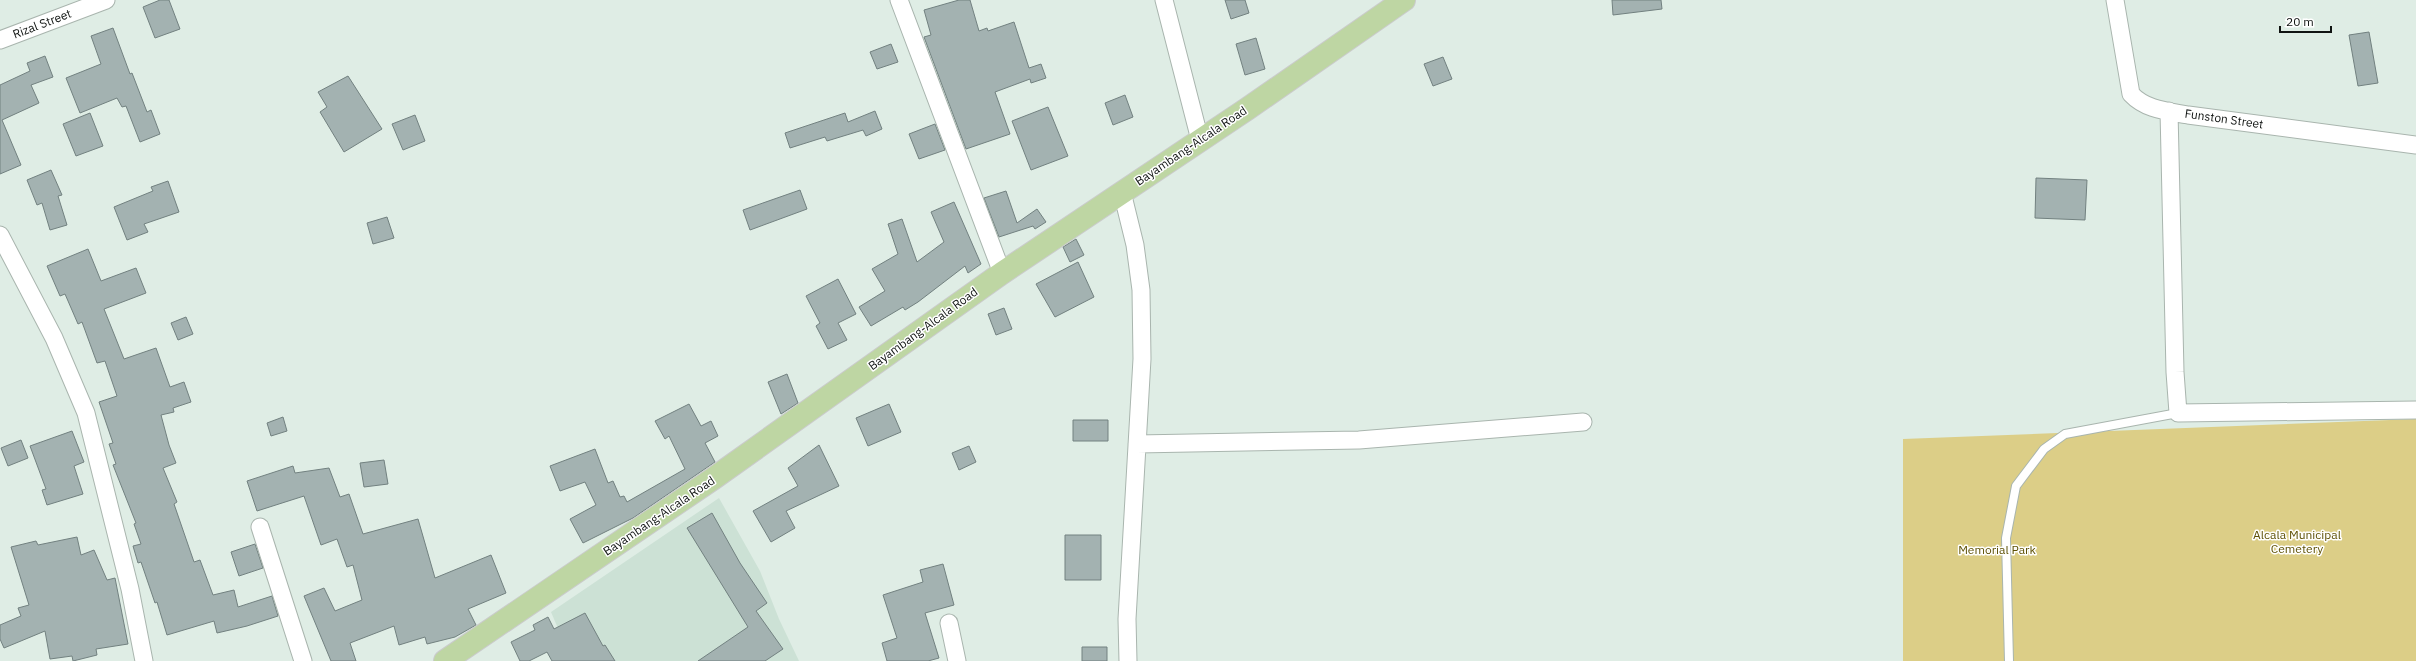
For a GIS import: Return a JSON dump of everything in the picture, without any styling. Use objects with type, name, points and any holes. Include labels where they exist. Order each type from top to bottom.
[{"type":"main road","name":"Bayambang-Alcala Road","points":[[445,661],[714,478],[1002,273],[1200,140],[1404,0]]},
{"type":"street","name":"Rizal Street","points":[[0,40],[106,0]]},
{"type":"street","points":[[899,0],[1002,273]]},
{"type":"street","points":[[1164,0],[1200,140]]},
{"type":"street","name":"Funston Street","points":[[2115,0],[2131,94],[2139,103],[2169,112],[2416,144]]},
{"type":"street","points":[[2169,112],[2175,372],[2178,413],[2416,410]]},
{"type":"street","points":[[1122,192],[1135,245],[1141,290],[1142,359],[1128,619],[1128,661]]},
{"type":"street","points":[[0,235],[54,338],[86,413],[130,589],[144,661]]},
{"type":"street","points":[[1137,444],[1359,440],[1583,422]]},
{"type":"street","points":[[260,527],[303,661]]},
{"type":"street","points":[[949,622],[957,661]]},
{"type":"lane","points":[[2009,661],[2006,538],[2016,486],[2044,449],[2065,434],[2178,413]]},
{"type":"shaded area","points":[[719,498],[760,571],[779,619],[799,661],[572,661],[551,612]]},
{"type":"green space","name":"Alcala Municipal Cemetery","points":[[2416,419],[2416,661],[1903,661],[1903,439]]},
{"type":"building","points":[[160,0],[169,0],[180,29],[155,38],[143,7]]},
{"type":"building","points":[[959,0],[970,0],[979,31],[987,28],[988,31],[1014,22],[1029,68],[1041,64],[1046,78],[1031,83],[1030,79],[995,92],[1010,134],[966,149],[924,37],[931,35],[924,10]]},
{"type":"building","points":[[1225,0],[1245,0],[1249,13],[1231,19]]},
{"type":"building","points":[[1612,0],[1661,0],[1662,9],[1613,15]]},
{"type":"building","points":[[113,28],[130,74],[132,73],[147,112],[151,110],[160,134],[140,142],[126,106],[122,107],[117,98],[80,113],[66,78],[101,64],[91,36]]},
{"type":"building","points":[[2369,32],[2378,83],[2358,86],[2349,35]]},
{"type":"building","points":[[1256,38],[1265,69],[1245,75],[1236,44]]},
{"type":"building","points":[[891,44],[898,62],[877,69],[870,52]]},
{"type":"building","points":[[45,56],[53,77],[31,85],[39,103],[2,120],[21,165],[0,174],[0,85],[30,71],[27,63]]},
{"type":"building","points":[[1443,57],[1452,79],[1433,86],[1424,64]]},
{"type":"building","points":[[348,76],[382,129],[344,152],[320,112],[327,107],[318,92]]},
{"type":"building","points":[[1125,95],[1133,117],[1113,125],[1105,103]]},
{"type":"building","points":[[1048,107],[1068,156],[1031,170],[1012,121]]},
{"type":"building","points":[[875,111],[882,129],[866,136],[863,130],[827,141],[825,137],[790,148],[785,133],[845,113],[848,122]]},
{"type":"building","points":[[90,113],[103,146],[76,156],[63,124]]},
{"type":"building","points":[[415,115],[425,141],[403,150],[392,124]]},
{"type":"building","points":[[935,124],[945,150],[919,159],[909,134]]},
{"type":"building","points":[[51,170],[62,195],[58,196],[67,225],[50,230],[42,203],[37,205],[27,180]]},
{"type":"building","points":[[2036,178],[2087,180],[2085,220],[2035,218]]},
{"type":"building","points":[[168,181],[179,212],[144,224],[148,232],[127,240],[114,207],[153,191],[151,187]]},
{"type":"building","points":[[800,190],[807,209],[750,230],[743,210]]},
{"type":"building","points":[[1006,191],[1017,223],[1037,209],[1046,222],[1035,229],[1033,226],[999,237],[984,198]]},
{"type":"building","points":[[954,202],[981,264],[968,273],[965,266],[918,302],[905,310],[903,307],[871,326],[859,307],[885,291],[872,269],[898,254],[888,224],[902,219],[917,262],[944,242],[931,212]]},
{"type":"building","points":[[387,217],[394,238],[373,244],[367,223]]},
{"type":"building","points":[[1076,239],[1084,255],[1070,262],[1063,247]]},
{"type":"building","points":[[88,249],[101,281],[136,268],[146,293],[104,309],[124,359],[156,348],[170,387],[184,382],[191,402],[173,408],[174,412],[161,415],[169,445],[176,463],[163,468],[177,502],[174,504],[194,562],[200,560],[213,595],[234,590],[238,607],[272,596],[278,616],[247,626],[217,633],[214,621],[167,635],[157,602],[155,603],[141,562],[138,563],[133,546],[141,544],[134,524],[136,523],[113,465],[116,464],[109,444],[113,443],[99,402],[117,396],[105,361],[97,363],[82,322],[78,324],[65,294],[60,296],[47,266]]},
{"type":"building","points":[[1078,262],[1094,297],[1055,317],[1036,284]]},
{"type":"building","points":[[838,279],[856,314],[838,323],[847,340],[828,349],[816,326],[820,323],[806,296]]},
{"type":"building","points":[[1004,308],[1012,329],[996,335],[988,314]]},
{"type":"building","points":[[186,317],[193,334],[178,340],[171,323]]},
{"type":"building","points":[[787,374],[798,403],[781,414],[768,382]]},
{"type":"building","points":[[689,404],[701,426],[711,421],[718,436],[705,443],[715,462],[633,518],[583,543],[570,519],[596,505],[585,482],[560,491],[550,466],[595,449],[608,483],[613,481],[620,497],[624,496],[627,502],[685,469],[669,436],[665,439],[655,421]]},
{"type":"building","points":[[889,404],[901,432],[868,446],[856,418]]},
{"type":"building","points":[[283,417],[287,431],[271,436],[267,423]]},
{"type":"building","points":[[1073,420],[1108,420],[1108,441],[1073,441]]},
{"type":"building","points":[[72,431],[84,462],[74,466],[83,494],[47,505],[42,490],[46,489],[30,446]]},
{"type":"building","points":[[21,440],[28,458],[8,466],[1,448]]},
{"type":"building","points":[[819,445],[839,486],[786,511],[795,528],[771,542],[753,511],[798,486],[788,468]]},
{"type":"building","points":[[969,446],[976,462],[959,470],[952,453]]},
{"type":"building","points":[[384,460],[388,484],[364,487],[360,463]]},
{"type":"building","points":[[293,466],[295,473],[329,468],[340,497],[349,494],[363,534],[418,519],[435,578],[491,555],[506,593],[468,609],[476,625],[455,637],[427,644],[425,637],[399,645],[394,626],[350,643],[356,661],[331,661],[304,596],[324,588],[335,611],[362,600],[353,565],[347,567],[337,539],[321,545],[304,496],[257,511],[247,481]]},
{"type":"building","points":[[712,513],[740,563],[767,603],[756,611],[783,649],[765,661],[698,661],[748,627],[687,528]]},
{"type":"building","points":[[1065,535],[1101,535],[1101,580],[1065,580]]},
{"type":"building","points":[[77,537],[81,555],[94,550],[107,580],[115,578],[128,644],[96,649],[97,655],[73,661],[72,656],[50,659],[45,631],[4,648],[0,639],[0,625],[21,616],[18,608],[29,605],[11,547],[36,541],[38,545]]},
{"type":"building","points":[[255,544],[263,568],[239,576],[231,552]]},
{"type":"building","points":[[943,564],[954,605],[925,613],[939,658],[928,661],[887,661],[882,643],[897,638],[883,595],[923,582],[920,570]]},
{"type":"building","points":[[585,613],[603,646],[605,645],[615,661],[552,661],[547,652],[529,661],[520,661],[511,642],[535,630],[533,625],[548,617],[554,629]]},
{"type":"building","points":[[1082,647],[1107,647],[1107,661],[1082,661]]},
{"type":"park label","name":"Memorial Park","points":[[1997,550]]}]
